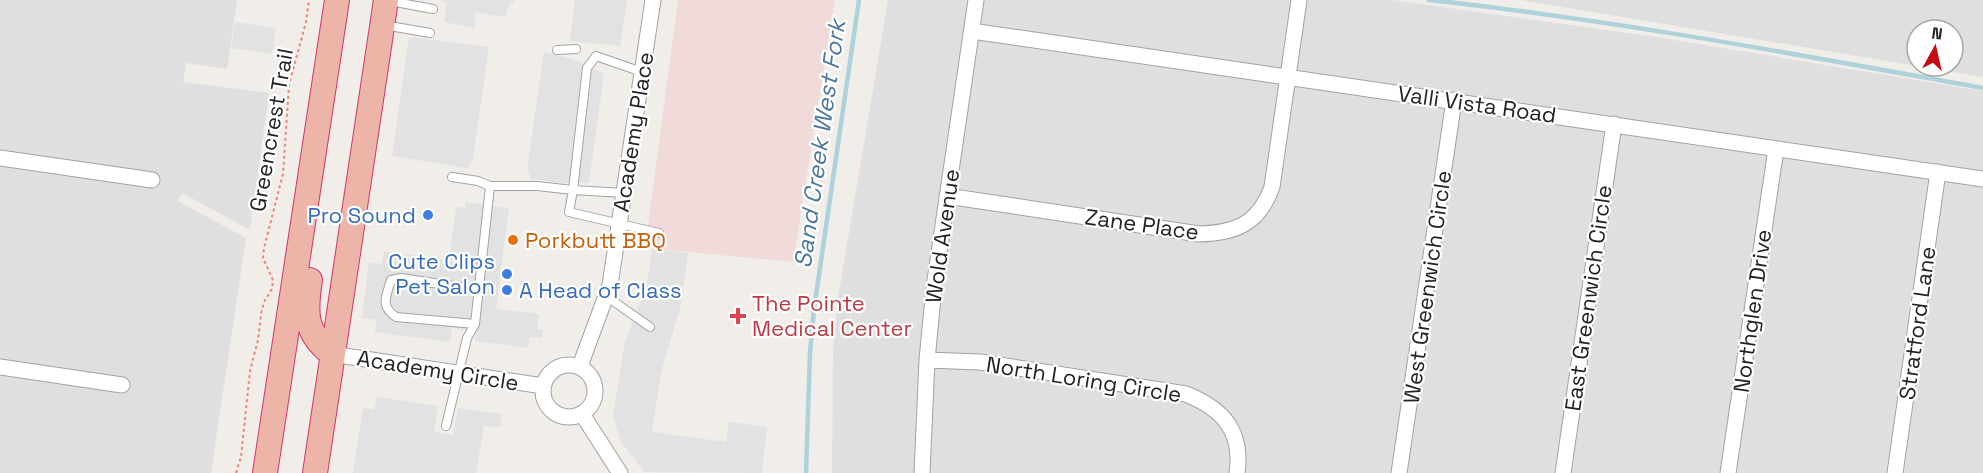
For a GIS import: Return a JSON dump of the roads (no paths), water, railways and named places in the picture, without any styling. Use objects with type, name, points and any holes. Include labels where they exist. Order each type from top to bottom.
[{"type":"highway","points":[[315,473],[386,0]]},
{"type":"highway","points":[[265,473],[334,1]]},
{"type":"highway","points":[[314,146],[326,176],[306,305],[308,322],[322,346],[332,354]]},
{"type":"street","name":"Academy Place","points":[[580,366],[610,285],[653,0]]},
{"type":"street","name":"Wold Avenue","points":[[922,473],[927,360],[934,287],[976,0]]},
{"type":"street","name":"Zane Place","points":[[947,196],[1199,234],[1233,229],[1249,222],[1260,212],[1272,187],[1299,0]]},
{"type":"street","name":"Valli Vista Road","points":[[972,31],[1983,178]]},
{"type":"street","name":"West Greenwich Circle","points":[[1399,473],[1454,100]]},
{"type":"street","name":"East Greenwich Circle","points":[[1563,473],[1614,124]]},
{"type":"street","name":"Northglen Drive","points":[[1728,473],[1776,148]]},
{"type":"street","points":[[0,158],[152,180]]},
{"type":"street","name":"Stratford Lane","points":[[1895,473],[1938,172]]},
{"type":"street","name":"Academy Circle","points":[[332,354],[543,386]]},
{"type":"street","name":"North Loring Circle","points":[[927,360],[980,362],[1186,394],[1205,401],[1220,413],[1230,426],[1236,441],[1238,467]]},
{"type":"street","name":"Academy Circle","points":[[580,366],[571,364],[553,370],[546,377],[543,396],[552,411],[565,417],[582,414]]},
{"type":"street","points":[[580,366],[594,380],[596,389],[592,404],[582,414],[620,473]]},
{"type":"street","points":[[0,367],[122,385]]},
{"type":"lane","points":[[386,0],[433,9]]},
{"type":"lane","points":[[382,25],[430,33]]},
{"type":"lane","points":[[557,50],[576,50]]},
{"type":"lane","points":[[642,72],[597,56],[587,68],[569,212],[659,233]]},
{"type":"lane","points":[[452,177],[478,181],[490,186],[537,186],[624,193]]},
{"type":"lane","points":[[446,426],[467,338],[475,324],[490,186]]},
{"type":"lane","points":[[475,324],[396,317],[388,311],[385,304],[391,280],[401,278],[479,290]]},
{"type":"lane","points":[[606,296],[650,327]]},
{"type":"waterway","name":"Sand Creek West Fork","points":[[806,473],[810,353],[814,309],[859,0]]},
{"type":"waterway","points":[[1429,0],[1638,28],[1983,88]]},
{"type":"place","name":"Pro Sound","points":[[428,215]]},
{"type":"place","name":"Porkbutt BBQ","points":[[513,240]]},
{"type":"place","name":"Cute Clips Pet Salon","points":[[507,274]]},
{"type":"place","name":"A Head of Class","points":[[507,290]]},
{"type":"place","name":"The Pointe Medical Center","points":[[738,316]]}]
